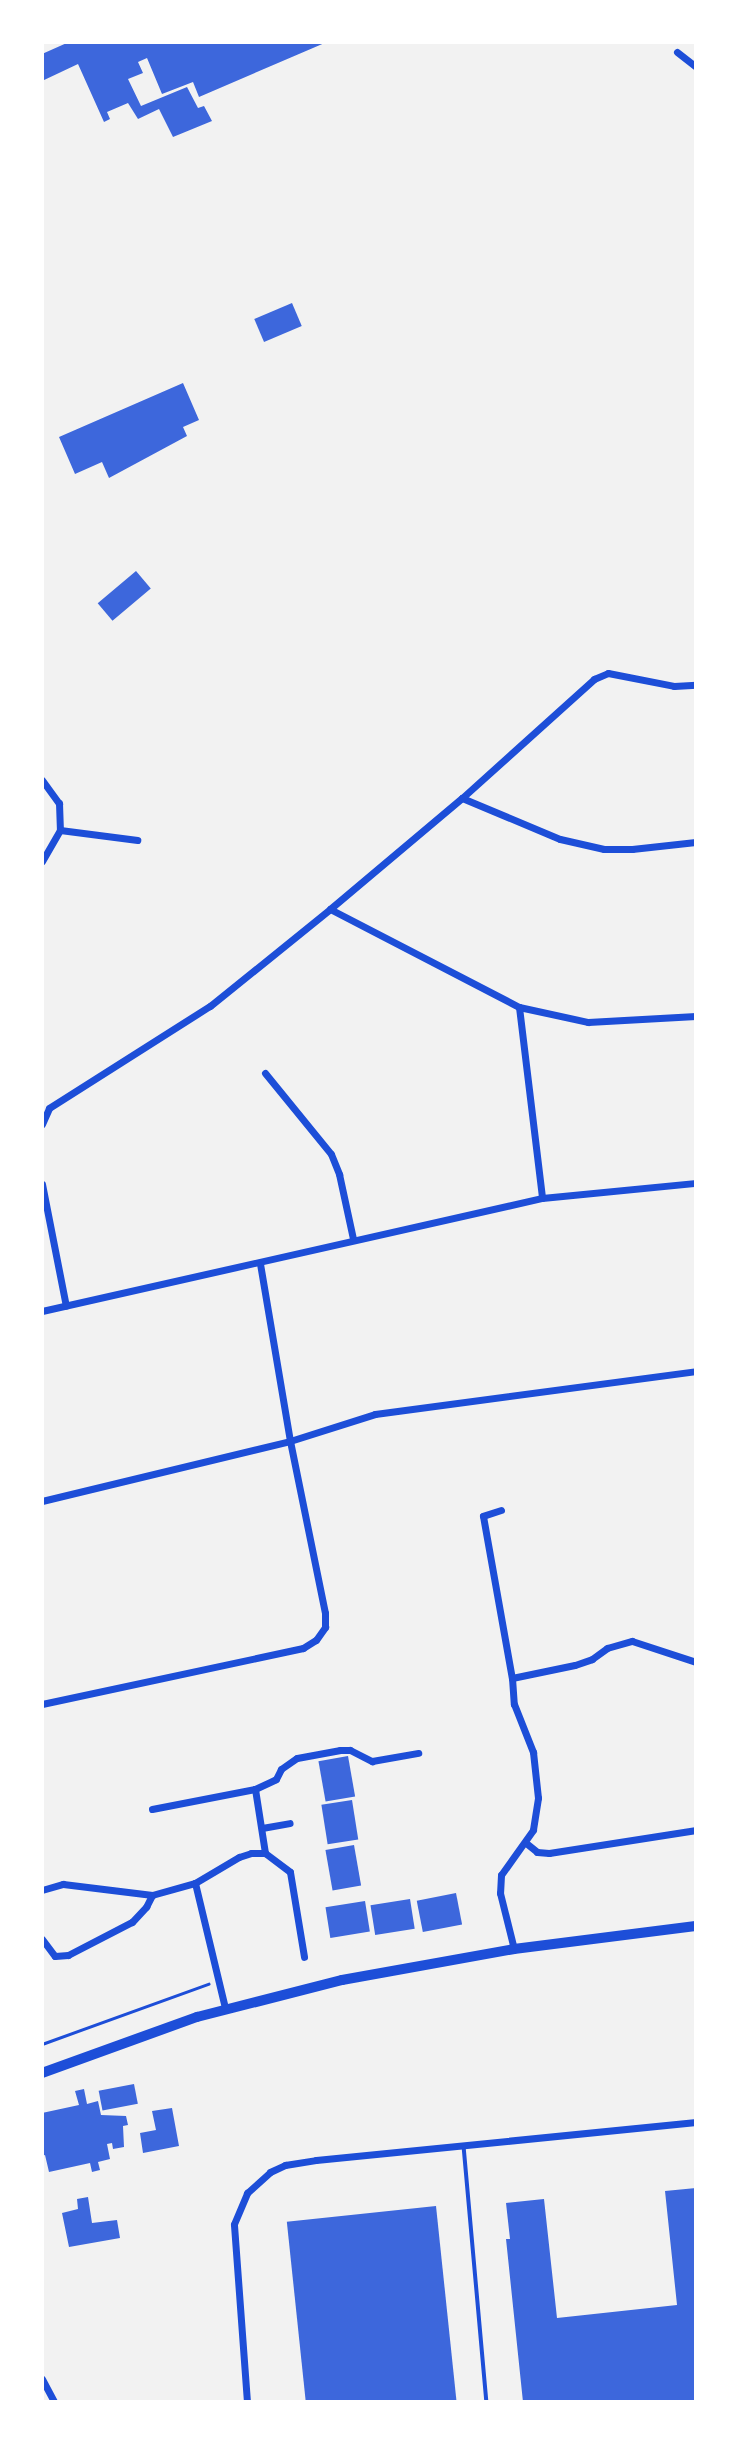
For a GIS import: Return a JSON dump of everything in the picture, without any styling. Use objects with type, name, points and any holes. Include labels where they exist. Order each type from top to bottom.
[{"type":"street","points":[[677,52],[696,67]]},
{"type":"street","points":[[42,1124],[49,1108],[210,1006],[462,798],[594,679],[608,673],[674,686],[696,685]]},
{"type":"street","points":[[42,780],[59,803],[60,830],[42,862]]},
{"type":"street","points":[[462,798],[560,839],[604,849],[632,849],[696,842]]},
{"type":"street","points":[[60,830],[137,840]]},
{"type":"street","points":[[330,909],[519,1007],[588,1022],[696,1016]]},
{"type":"street","points":[[519,1007],[542,1198]]},
{"type":"street","points":[[265,1073],[331,1154],[353,1239]]},
{"type":"street","points":[[42,1311],[542,1198],[696,1183]]},
{"type":"street","points":[[42,1184],[66,1306]]},
{"type":"street","points":[[42,1704],[303,1648],[316,1640],[325,1627],[325,1613],[290,1441],[260,1263]]},
{"type":"street","points":[[42,1501],[290,1441],[375,1415],[696,1371]]},
{"type":"street","points":[[501,1510],[483,1516],[512,1678],[514,1704],[537,1768],[537,1819],[526,1843],[501,1875],[500,1893],[514,1949]]},
{"type":"street","points":[[512,1678],[584,1662],[607,1648],[632,1641],[696,1661]]},
{"type":"street","points":[[152,1809],[255,1789],[275,1779],[281,1769],[297,1758],[340,1750],[350,1750],[372,1761],[418,1753]]},
{"type":"street","points":[[255,1789],[265,1853]]},
{"type":"street","points":[[262,1828],[290,1823]]},
{"type":"street","points":[[526,1843],[537,1852],[550,1853],[696,1830]]},
{"type":"street","points":[[42,1890],[64,1884],[152,1895],[195,1883],[239,1857],[251,1853],[265,1853],[290,1872],[304,1957]]},
{"type":"street","points":[[195,1883],[225,2008]]},
{"type":"street","points":[[42,1939],[55,1956],[68,1955],[132,1922],[146,1907],[152,1895]]},
{"type":"street","points":[[42,2073],[225,2008],[407,1966],[514,1949],[696,1926]]},
{"type":"street","points":[[247,2402],[233,2242],[239,2206],[257,2182],[285,2165],[696,2122]]},
{"type":"street","points":[[42,2379],[54,2402]]},
{"type":"lane","points":[[464,2145],[487,2402]]},
{"type":"path","points":[[42,2045],[206,1988],[208,1978]]},
{"type":"building","points":[[69,42],[327,42],[199,97],[193,82],[162,94],[147,58],[138,62],[143,73],[128,79],[141,106],[187,87],[198,108],[204,106],[212,121],[173,137],[159,109],[138,119],[128,103],[107,112],[110,119],[104,122],[78,64],[42,81],[42,54]]},
{"type":"building","points":[[292,303],[302,326],[264,342],[254,319]]},
{"type":"building","points":[[183,383],[199,420],[183,427],[187,436],[109,478],[102,462],[75,474],[59,437]]},
{"type":"building","points":[[136,571],[151,589],[112,621],[98,603]]},
{"type":"building","points":[[348,1756],[355,1796],[326,1802],[318,1761]]},
{"type":"building","points":[[352,1800],[358,1840],[328,1844],[321,1805]]},
{"type":"building","points":[[354,1845],[361,1885],[333,1890],[325,1850]]},
{"type":"building","points":[[456,1893],[462,1924],[423,1932],[417,1901]]},
{"type":"building","points":[[410,1899],[415,1929],[375,1935],[370,1905]]},
{"type":"building","points":[[365,1901],[370,1932],[330,1938],[325,1907]]},
{"type":"building","points":[[134,2084],[138,2104],[102,2111],[99,2091]]},
{"type":"building","points":[[84,2089],[87,2104],[98,2101],[101,2115],[126,2116],[128,2125],[123,2126],[124,2147],[113,2149],[112,2143],[107,2144],[110,2159],[98,2162],[100,2170],[92,2172],[90,2163],[49,2172],[45,2155],[42,2156],[42,2113],[79,2105],[75,2091]]},
{"type":"building","points":[[172,2108],[179,2146],[143,2153],[140,2133],[156,2130],[152,2111]]},
{"type":"building","points":[[696,2188],[696,2402],[523,2402],[506,2239],[510,2239],[506,2203],[544,2199],[557,2318],[677,2305],[665,2191]]},
{"type":"building","points":[[88,2197],[92,2223],[117,2220],[120,2238],[69,2247],[62,2213],[78,2209],[77,2199]]},
{"type":"building","points":[[436,2206],[457,2402],[306,2402],[287,2222]]}]
